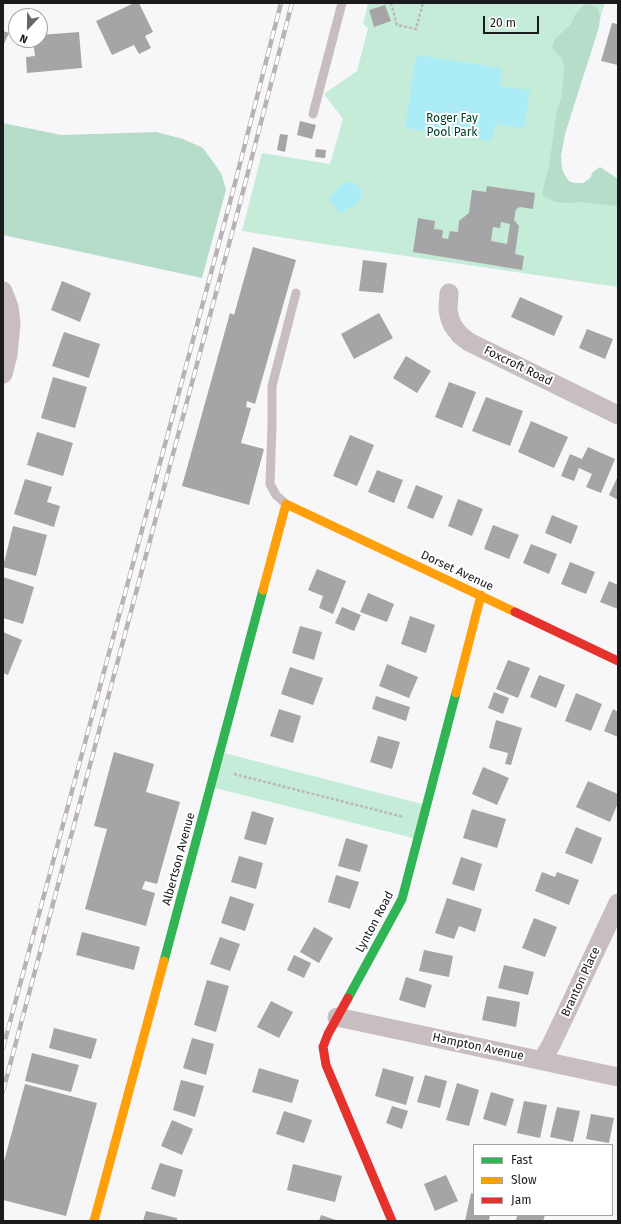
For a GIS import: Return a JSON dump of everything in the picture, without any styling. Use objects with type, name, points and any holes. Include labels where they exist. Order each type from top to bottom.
[{"type":"street","points":[[3,291],[9,307],[11,323],[8,355],[3,374]]},
{"type":"street","name":"Foxcroft Road","points":[[449,293],[448,310],[450,319],[460,335],[469,342],[618,414]]},
{"type":"street","name":"Dorset Avenue","points":[[286,504],[618,661]]},
{"type":"street","name":"Albertson Avenue","points":[[94,1221],[286,504]]},
{"type":"street","name":"Lynton Road","points":[[392,1221],[326,1065],[323,1046],[337,1017],[402,899],[481,595]]},
{"type":"street","name":"Branton Place","points":[[542,1060],[551,1045],[618,903]]},
{"type":"street","name":"Hampton Avenue","points":[[337,1017],[618,1077]]},
{"type":"lane","points":[[313,114],[342,3]]},
{"type":"lane","points":[[286,504],[276,495],[270,484],[272,386],[296,293]]},
{"type":"path","points":[[391,3],[397,25],[416,29],[423,3]]},
{"type":"path","points":[[215,770],[422,822]]},
{"type":"green space","name":"Roger Fay Pool Park","points":[[368,3],[605,3],[547,191],[618,203],[618,287],[242,231],[262,153],[330,164],[343,119],[324,94],[357,71],[368,28],[363,24]]},
{"type":"green space","points":[[590,4],[596,7],[599,11],[599,27],[565,134],[561,156],[562,168],[569,181],[574,183],[583,183],[600,167],[618,179],[618,206],[579,202],[555,202],[543,196],[557,111],[562,95],[564,65],[562,58],[554,51],[552,47],[555,39],[571,24],[576,13],[583,6]]},
{"type":"green space","points":[[3,123],[61,135],[156,132],[183,139],[203,148],[221,173],[226,190],[202,278],[3,235]]},
{"type":"green space","points":[[220,752],[426,805],[417,839],[211,787]]},
{"type":"water","points":[[416,55],[502,68],[500,86],[530,90],[524,128],[495,124],[492,141],[405,128]]},
{"type":"water","points":[[352,182],[361,189],[361,197],[357,204],[340,213],[328,198],[341,185]]},
{"type":"building","points":[[134,3],[139,3],[153,32],[145,36],[151,48],[139,54],[134,45],[112,55],[96,21]]},
{"type":"building","points":[[385,5],[391,21],[374,27],[369,10]]},
{"type":"building","points":[[612,23],[618,24],[618,65],[601,61]]},
{"type":"building","points":[[3,31],[8,33],[8,35],[3,46]]},
{"type":"building","points":[[79,32],[82,68],[27,73],[26,57],[35,56],[34,48],[48,48],[48,34]]},
{"type":"building","points":[[300,121],[316,125],[312,139],[297,135]]},
{"type":"building","points":[[280,134],[288,135],[285,152],[277,150]]},
{"type":"building","points":[[316,149],[326,150],[325,158],[315,157]]},
{"type":"building","points":[[487,186],[535,193],[533,209],[520,207],[516,209],[514,220],[519,226],[515,254],[524,256],[522,270],[413,252],[418,218],[435,221],[434,229],[443,230],[442,238],[448,239],[450,231],[458,232],[459,221],[469,213],[472,190],[486,192]],"holes":[[[501,222],[510,224],[507,244],[491,241],[493,227],[500,228]]]},
{"type":"building","points":[[253,247],[296,260],[255,404],[247,401],[246,407],[251,408],[241,443],[264,449],[249,505],[182,486],[230,313],[234,315]]},
{"type":"building","points":[[363,260],[387,263],[383,293],[359,291]]},
{"type":"building","points":[[62,281],[91,293],[80,322],[51,310]]},
{"type":"building","points":[[520,297],[563,316],[554,336],[511,317]]},
{"type":"building","points":[[379,313],[393,338],[354,359],[341,334]]},
{"type":"building","points":[[587,329],[613,339],[605,359],[579,348]]},
{"type":"building","points":[[64,332],[100,344],[89,378],[52,366]]},
{"type":"building","points":[[406,356],[431,371],[417,393],[393,378]]},
{"type":"building","points":[[53,377],[87,387],[75,428],[41,418]]},
{"type":"building","points":[[449,382],[476,392],[462,428],[435,417]]},
{"type":"building","points":[[486,397],[523,411],[510,446],[472,431]]},
{"type":"building","points":[[531,421],[568,437],[554,468],[518,452]]},
{"type":"building","points":[[37,432],[73,443],[63,476],[27,465]]},
{"type":"building","points":[[350,435],[374,445],[357,486],[333,476]]},
{"type":"building","points":[[588,447],[615,459],[601,493],[586,487],[592,474],[579,468],[574,481],[561,476],[570,454],[582,459]]},
{"type":"building","points":[[377,470],[403,480],[394,503],[368,492]]},
{"type":"building","points":[[618,476],[618,500],[609,495]]},
{"type":"building","points":[[25,479],[52,487],[47,502],[60,506],[54,527],[14,514]]},
{"type":"building","points":[[416,485],[443,496],[433,519],[407,508]]},
{"type":"building","points":[[458,499],[483,509],[472,536],[448,526]]},
{"type":"building","points":[[552,515],[578,526],[571,544],[545,533]]},
{"type":"building","points":[[493,525],[519,535],[509,559],[484,549]]},
{"type":"building","points":[[13,526],[47,535],[36,576],[3,567]]},
{"type":"building","points":[[531,544],[557,554],[549,574],[523,563]]},
{"type":"building","points":[[570,562],[595,572],[586,594],[561,584]]},
{"type":"building","points":[[317,569],[346,581],[333,614],[319,608],[323,596],[308,590]]},
{"type":"building","points":[[3,577],[34,587],[23,624],[3,618]]},
{"type":"building","points":[[609,581],[618,585],[618,609],[600,602]]},
{"type":"building","points":[[368,593],[394,604],[387,622],[360,612]]},
{"type":"building","points":[[342,607],[361,615],[354,631],[335,623]]},
{"type":"building","points":[[410,616],[435,625],[426,653],[401,644]]},
{"type":"building","points":[[300,626],[322,632],[314,660],[292,653]]},
{"type":"building","points":[[3,632],[22,640],[8,675],[3,673]]},
{"type":"building","points":[[508,660],[530,668],[518,698],[496,689]]},
{"type":"building","points":[[387,664],[418,677],[409,698],[379,686]]},
{"type":"building","points":[[290,667],[323,678],[313,705],[281,694]]},
{"type":"building","points":[[539,675],[565,685],[556,708],[530,697]]},
{"type":"building","points":[[494,692],[509,698],[503,714],[488,708]]},
{"type":"building","points":[[576,693],[602,704],[591,731],[565,721]]},
{"type":"building","points":[[376,696],[410,707],[406,721],[372,709]]},
{"type":"building","points":[[279,709],[301,716],[293,743],[270,736]]},
{"type":"building","points":[[613,709],[618,712],[618,737],[604,731]]},
{"type":"building","points":[[496,720],[522,728],[511,765],[505,764],[508,753],[489,748]]},
{"type":"building","points":[[378,736],[400,742],[392,769],[370,762]]},
{"type":"building","points":[[114,752],[154,764],[146,792],[180,802],[157,884],[145,881],[142,889],[155,893],[146,926],[85,909],[107,829],[94,826]]},
{"type":"building","points":[[483,767],[509,778],[497,805],[472,794]]},
{"type":"building","points":[[588,781],[618,794],[618,803],[610,822],[576,807]]},
{"type":"building","points":[[472,809],[506,819],[497,848],[463,838]]},
{"type":"building","points":[[252,811],[274,818],[266,845],[244,839]]},
{"type":"building","points":[[576,827],[602,838],[592,864],[565,853]]},
{"type":"building","points":[[346,838],[368,845],[360,872],[338,866]]},
{"type":"building","points":[[239,856],[263,863],[256,889],[231,882]]},
{"type":"building","points":[[461,857],[482,864],[474,891],[452,884]]},
{"type":"building","points":[[542,872],[555,877],[557,872],[579,880],[569,905],[535,891]]},
{"type":"building","points":[[336,875],[359,882],[350,909],[328,902]]},
{"type":"building","points":[[230,896],[254,904],[245,931],[221,923]]},
{"type":"building","points":[[447,898],[482,909],[475,932],[459,926],[454,939],[435,933]]},
{"type":"building","points":[[534,918],[557,927],[545,957],[522,948]]},
{"type":"building","points":[[314,927],[333,938],[319,963],[300,952]]},
{"type":"building","points":[[82,932],[140,947],[134,970],[76,955]]},
{"type":"building","points":[[220,937],[240,944],[230,971],[210,964]]},
{"type":"building","points":[[424,950],[453,956],[449,977],[419,971]]},
{"type":"building","points":[[294,955],[311,963],[304,978],[287,970]]},
{"type":"building","points":[[504,965],[534,972],[528,995],[498,988]]},
{"type":"building","points":[[406,977],[432,985],[425,1008],[399,1000]]},
{"type":"building","points":[[207,980],[229,986],[216,1032],[194,1025]]},
{"type":"building","points":[[487,996],[520,1002],[516,1027],[482,1020]]},
{"type":"building","points":[[271,1001],[293,1012],[279,1038],[257,1027]]},
{"type":"building","points":[[54,1028],[97,1039],[91,1059],[49,1048]]},
{"type":"building","points":[[192,1038],[214,1044],[206,1075],[183,1068]]},
{"type":"building","points":[[32,1053],[79,1065],[71,1092],[25,1081]]},
{"type":"building","points":[[259,1068],[299,1080],[292,1103],[252,1092]]},
{"type":"building","points":[[383,1068],[414,1077],[406,1105],[375,1096]]},
{"type":"building","points":[[425,1075],[447,1081],[440,1108],[417,1102]]},
{"type":"building","points":[[181,1080],[204,1086],[195,1117],[173,1110]]},
{"type":"building","points":[[457,1083],[479,1090],[469,1126],[446,1120]]},
{"type":"building","points":[[25,1084],[97,1103],[66,1216],[3,1200],[3,1165]]},
{"type":"building","points":[[491,1092],[514,1099],[506,1126],[483,1119]]},
{"type":"building","points":[[524,1101],[547,1105],[540,1138],[517,1133]]},
{"type":"building","points":[[392,1106],[408,1111],[402,1129],[386,1123]]},
{"type":"building","points":[[557,1107],[580,1111],[573,1142],[550,1137]]},
{"type":"building","points":[[284,1111],[312,1120],[304,1143],[276,1134]]},
{"type":"building","points":[[591,1114],[614,1118],[609,1143],[586,1139]]},
{"type":"building","points":[[172,1120],[193,1129],[182,1155],[161,1146]]},
{"type":"building","points":[[160,1163],[183,1170],[175,1197],[151,1189]]},
{"type":"building","points":[[293,1164],[342,1176],[335,1202],[287,1190]]},
{"type":"building","points":[[446,1175],[458,1201],[435,1211],[424,1184]]},
{"type":"building","points":[[471,1193],[473,1194],[473,1216],[490,1216],[489,1221],[465,1221]]},
{"type":"building","points":[[146,1211],[177,1218],[177,1221],[143,1221]]},
{"type":"building","points":[[321,1215],[339,1221],[319,1221]]},
{"type":"building","points":[[517,1216],[545,1216],[543,1221],[516,1221]]},
{"type":"railway","points":[[3,1048],[233,191],[281,3]]},
{"type":"railway","points":[[3,1091],[292,3]]},
{"type":"traffic: fast","points":[[164,961],[263,590]]},
{"type":"traffic: fast","points":[[348,998],[402,899],[456,693]]},
{"type":"traffic: slow","points":[[263,590],[286,504],[515,612]]},
{"type":"traffic: slow","points":[[456,693],[481,595]]},
{"type":"traffic: slow","points":[[94,1221],[164,961]]},
{"type":"traffic: jam","points":[[515,612],[618,661]]},
{"type":"traffic: jam","points":[[348,998],[328,1034],[323,1047],[326,1065],[392,1221]]}]
